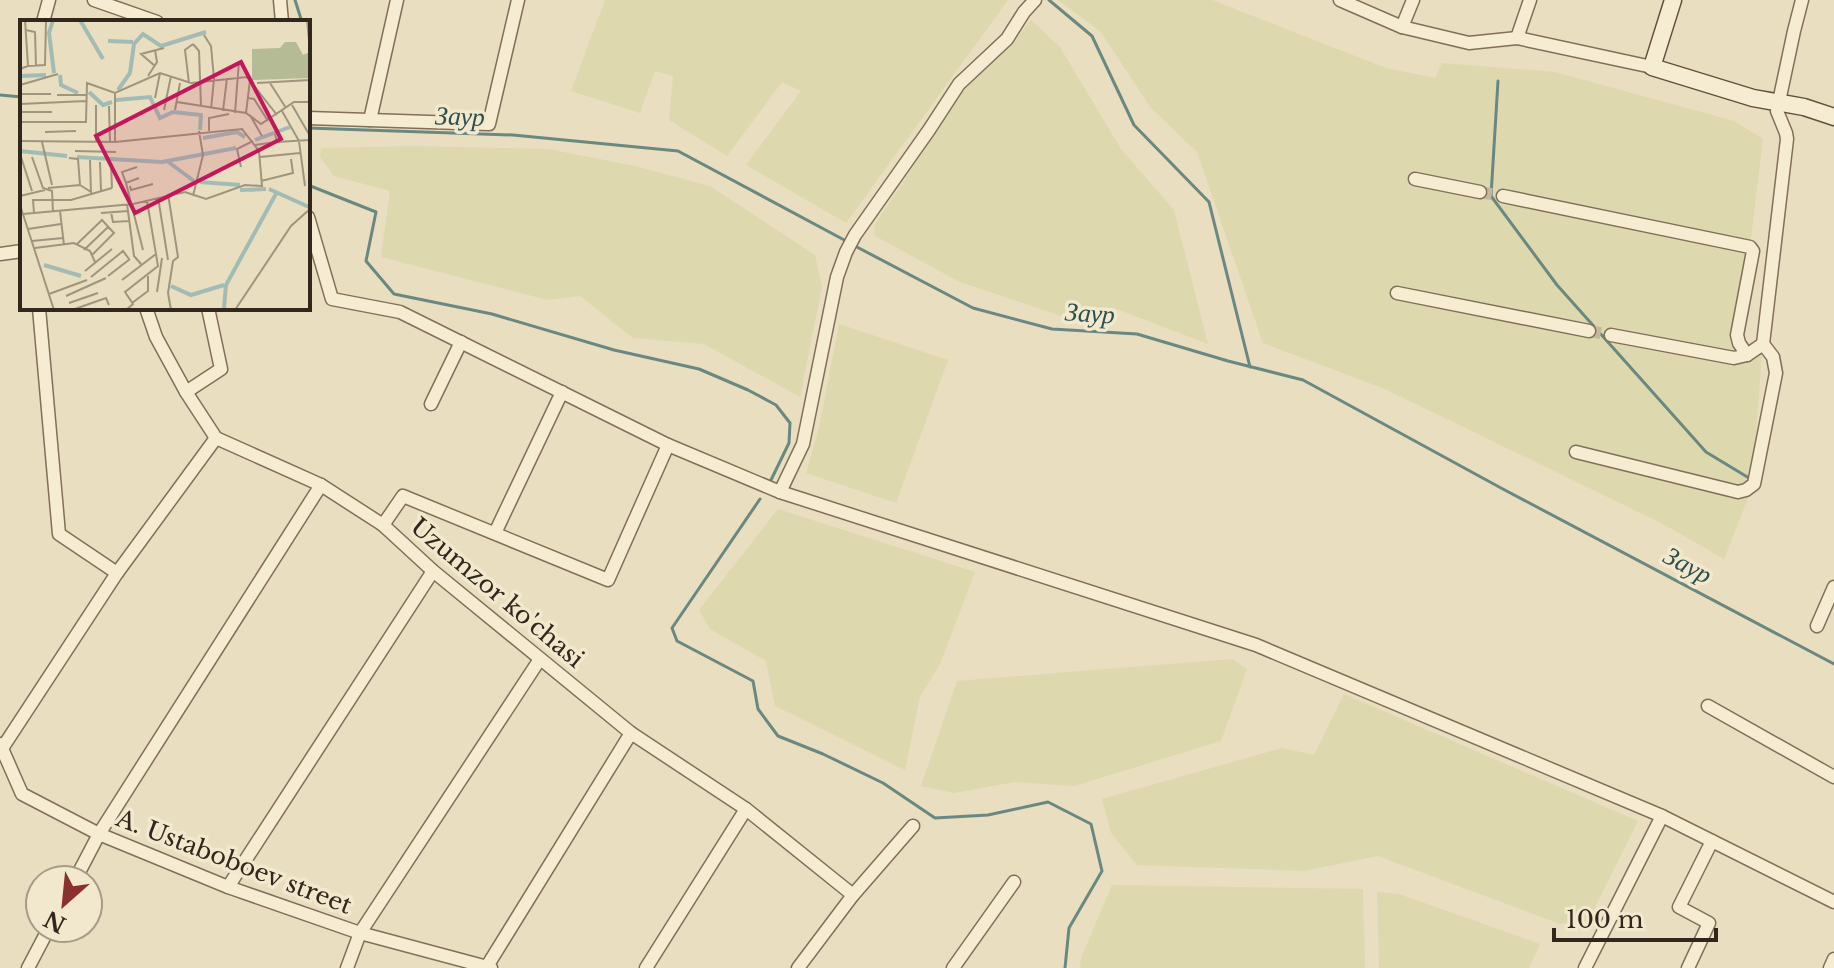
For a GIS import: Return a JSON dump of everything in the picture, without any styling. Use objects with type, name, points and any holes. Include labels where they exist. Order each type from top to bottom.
[{"type":"street","points":[[44,20],[49,0]]},
{"type":"street","points":[[94,0],[151,20]]},
{"type":"street","points":[[280,0],[282,20]]},
{"type":"street","points":[[370,120],[397,0]]},
{"type":"street","points":[[310,118],[489,124],[518,0]]},
{"type":"street","points":[[780,492],[803,444],[837,277],[846,252],[959,84],[1007,39],[1035,0]]},
{"type":"street","points":[[1340,0],[1402,27],[1469,43],[1517,38],[1652,67],[1753,98],[1779,101],[1834,117]]},
{"type":"street","points":[[1402,27],[1413,0]]},
{"type":"street","points":[[1517,38],[1530,0]]},
{"type":"street","points":[[1652,67],[1673,0]]},
{"type":"street","points":[[1576,452],[1738,492],[1754,484],[1776,373],[1773,357],[1763,344],[1787,139],[1777,111],[1802,0]]},
{"type":"street","points":[[1415,179],[1480,192]]},
{"type":"street","points":[[1503,196],[1750,247],[1753,251],[1737,335],[1747,355]]},
{"type":"street","points":[[310,224],[332,299],[400,312],[668,445],[780,492],[1256,645],[1662,816],[1834,902]]},
{"type":"street","points":[[0,254],[20,251]]},
{"type":"street","points":[[1397,293],[1589,331]]},
{"type":"street","points":[[39,310],[59,534],[117,573]]},
{"type":"street","points":[[1,745],[117,573],[216,438],[156,337],[147,310]]},
{"type":"street","points":[[186,392],[221,369],[208,310]]},
{"type":"street","points":[[1611,335],[1734,358],[1747,355],[1763,344]]},
{"type":"street","points":[[431,404],[461,342]]},
{"type":"street","points":[[495,533],[562,392]]},
{"type":"street","name":"Uzumzor ko'chasi","points":[[216,438],[321,485],[383,525],[433,571],[631,733],[746,809],[853,895]]},
{"type":"street","points":[[383,525],[403,496],[608,580],[668,445]]},
{"type":"street","points":[[83,864],[99,834],[321,485]]},
{"type":"street","points":[[228,887],[433,571]]},
{"type":"street","points":[[1817,626],[1834,587]]},
{"type":"street","points":[[347,968],[360,933],[540,659]]},
{"type":"street","points":[[1708,706],[1834,777]]},
{"type":"street","points":[[488,967],[631,733]]},
{"type":"street","name":"A. Ustaboboev street","points":[[1,745],[22,794],[99,834],[228,887],[360,933],[488,967]]},
{"type":"street","points":[[646,968],[746,809]]},
{"type":"street","points":[[1585,968],[1662,816]]},
{"type":"street","points":[[798,968],[853,895],[913,826]]},
{"type":"street","points":[[1688,968],[1709,923],[1679,907],[1712,841]]},
{"type":"street","points":[[953,968],[1014,882]]},
{"type":"street","points":[[28,968],[41,944]]},
{"type":"street","points":[[1830,968],[1834,959]]},
{"type":"shaded area","points":[[605,0],[1008,0],[846,223],[746,165],[801,91],[782,82],[727,156],[669,120],[673,76],[655,71],[640,113],[571,91]]},
{"type":"shaded area","points":[[1058,0],[1212,0],[1386,68],[1435,78],[1442,63],[1555,72],[1734,121],[1763,139],[1739,339],[1762,353],[1752,488],[1724,559],[1663,524],[1385,389],[1263,343],[1197,152],[1151,108],[1100,31]]},
{"type":"shaded area","points":[[1031,20],[1060,47],[1121,149],[1174,210],[1208,344],[1114,308],[1064,317],[960,282],[875,236],[874,226],[964,90],[1012,44]]},
{"type":"shaded area","points":[[413,146],[548,149],[635,166],[710,186],[815,255],[822,287],[800,397],[704,344],[633,338],[580,296],[548,300],[381,257],[390,191],[334,176],[320,157],[321,148]]},
{"type":"shaded area","points":[[839,324],[948,360],[896,503],[806,473],[819,428]]},
{"type":"shaded area","points":[[778,509],[975,572],[940,664],[920,697],[905,770],[775,706],[766,661],[710,629],[699,610]]},
{"type":"shaded area","points":[[1232,659],[1247,669],[1221,741],[1074,786],[1015,782],[954,793],[921,786],[957,681]]},
{"type":"shaded area","points":[[1344,694],[1638,821],[1588,921],[1560,924],[1378,856],[1304,871],[1137,865],[1111,833],[1102,799],[1282,748],[1314,755]]},
{"type":"shaded area","points":[[1112,885],[1363,889],[1365,968],[1080,968],[1081,958]]},
{"type":"shaded area","points":[[1377,892],[1399,894],[1540,944],[1529,968],[1379,968]]},
{"type":"waterway","points":[[295,0],[301,20]]},
{"type":"waterway","points":[[1049,0],[1092,36],[1134,125],[1209,202],[1250,367]]},
{"type":"waterway","points":[[1498,81],[1491,196],[1557,285],[1706,452],[1749,478]]},
{"type":"waterway","name":"Заур","points":[[0,95],[20,97]]},
{"type":"waterway","name":"Заур","points":[[310,128],[513,135],[678,151],[848,242]]},
{"type":"waterway","points":[[310,186],[376,212],[366,261],[394,294],[492,314],[614,350],[699,369],[776,405],[790,423],[789,443],[771,480]]},
{"type":"waterway","name":"Заур","points":[[855,246],[973,308],[1052,329],[1137,334],[1303,380],[1834,664]]},
{"type":"waterway","points":[[760,499],[672,628],[677,641],[753,681],[758,709],[778,736],[883,783],[935,818],[988,815],[1048,802],[1091,824],[1102,871],[1069,928],[1065,968]]},
{"type":"tunnel","points":[[1480,192],[1503,196]]},
{"type":"tunnel","points":[[1589,331],[1611,335]]}]
